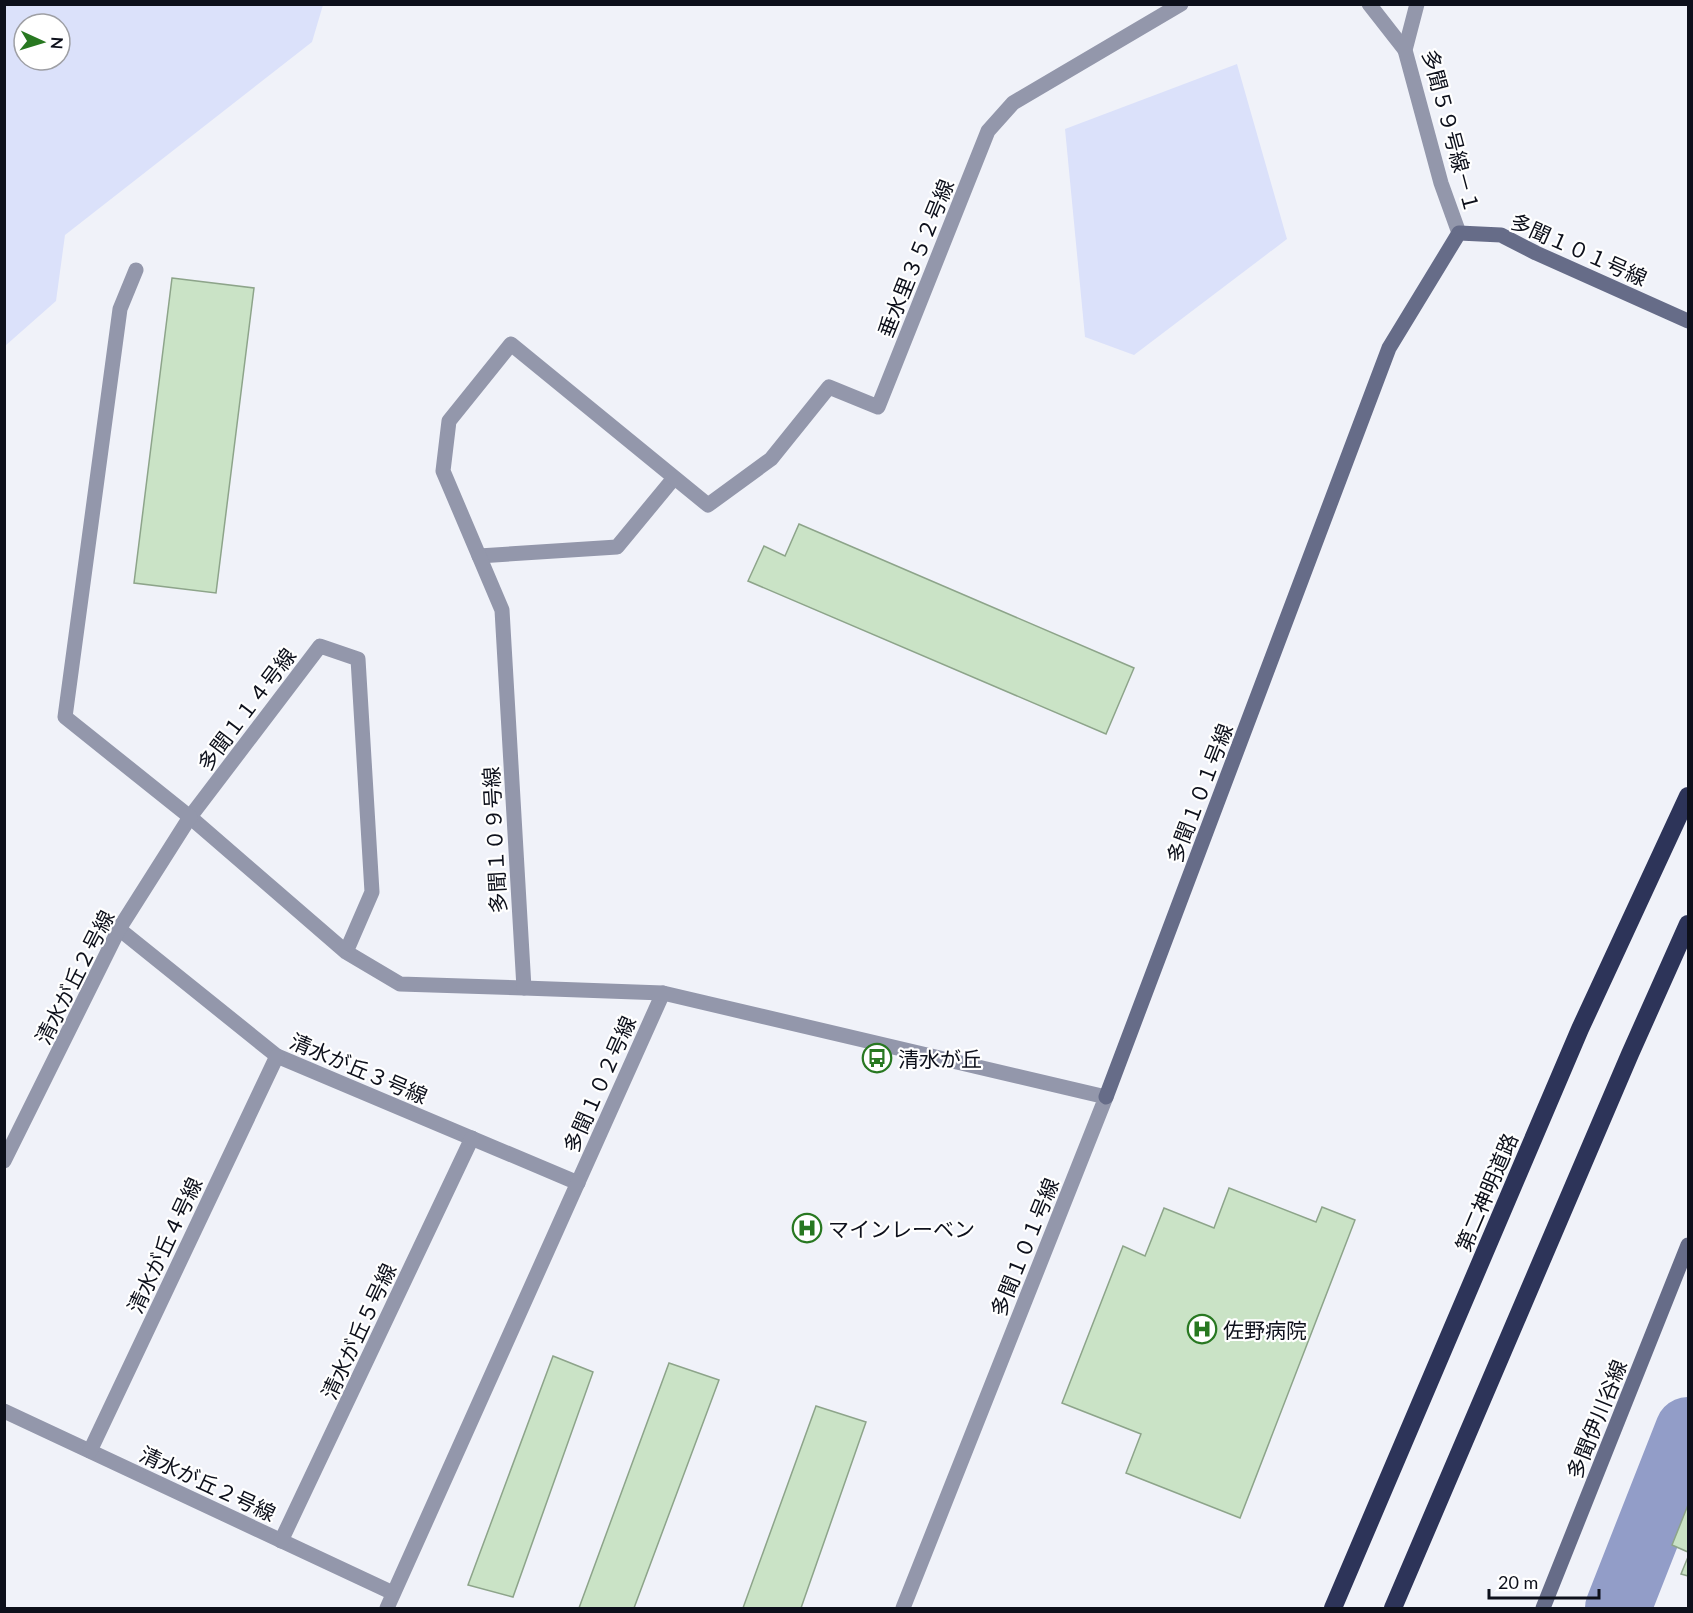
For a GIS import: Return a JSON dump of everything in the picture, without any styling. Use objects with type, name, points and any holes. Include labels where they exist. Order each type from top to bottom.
[{"type":"highway","name":"第二神明道路","points":[[1333,1608],[1575,1040],[1667,838],[1689,796]]},
{"type":"highway","points":[[1393,1608],[1630,1054],[1689,924]]},
{"type":"street","name":"垂水里３５２号線","points":[[708,505],[771,459],[829,387],[878,407],[988,131],[1013,103],[1181,4]]},
{"type":"street","points":[[1369,4],[1406,50]]},
{"type":"street","name":"多聞５９号線－１","points":[[1417,4],[1406,50],[1441,183],[1459,233]]},
{"type":"street","name":"多聞１０１号線","points":[[903,1608],[1106,1097],[1389,348],[1459,233],[1501,235],[1536,253],[1689,321]]},
{"type":"street","points":[[136,270],[120,309],[65,717],[190,818],[346,952],[400,984],[663,993],[1106,1097]]},
{"type":"street","name":"多聞１０９号線","points":[[524,988],[502,610],[443,471],[449,421],[511,344],[708,505]]},
{"type":"street","points":[[479,556],[617,547],[674,478]]},
{"type":"street","name":"多聞１１４号線","points":[[190,818],[320,646],[358,659],[372,892],[346,952]]},
{"type":"street","name":"清水が丘２号線","points":[[4,1161],[119,929],[190,818]]},
{"type":"street","name":"清水が丘３号線","points":[[119,929],[277,1056],[578,1183]]},
{"type":"street","name":"多聞１０２号線","points":[[387,1608],[663,993]]},
{"type":"street","name":"清水が丘４号線","points":[[90,1451],[277,1056]]},
{"type":"street","name":"清水が丘５号線","points":[[281,1541],[472,1138]]},
{"type":"street","name":"多聞伊川谷線","points":[[1543,1608],[1689,1245]]},
{"type":"street","name":"清水が丘２号線","points":[[4,1411],[393,1593]]},
{"type":"shaded area","points":[[5,4],[323,5],[312,42],[65,235],[56,301],[5,346]]},
{"type":"shaded area","points":[[1237,64],[1287,239],[1134,355],[1085,337],[1065,129]]},
{"type":"building","points":[[172,278],[254,288],[216,593],[134,583]]},
{"type":"building","points":[[799,524],[1134,668],[1106,734],[748,581],[764,546],[785,556]]},
{"type":"building","name":"佐野病院","points":[[1229,1188],[1316,1222],[1322,1207],[1355,1220],[1240,1518],[1126,1473],[1141,1434],[1062,1403],[1123,1246],[1145,1256],[1164,1208],[1214,1228]]},
{"type":"building","points":[[553,1356],[593,1372],[513,1597],[468,1585]]},
{"type":"building","points":[[669,1363],[719,1380],[634,1608],[579,1608]]},
{"type":"building","points":[[816,1406],[866,1422],[801,1608],[743,1608]]},
{"type":"building","points":[[1688,1505],[1688,1552],[1672,1545]]},
{"type":"building","points":[[1688,1557],[1688,1576],[1681,1574]]},
{"type":"waterway","points":[[1618,1608],[1688,1430]]},
{"type":"place","name":"清水が丘","points":[[877,1058]]},
{"type":"place","name":"マインレーベン","points":[[807,1228]]},
{"type":"place","name":"佐野病院","points":[[1202,1329]]}]
